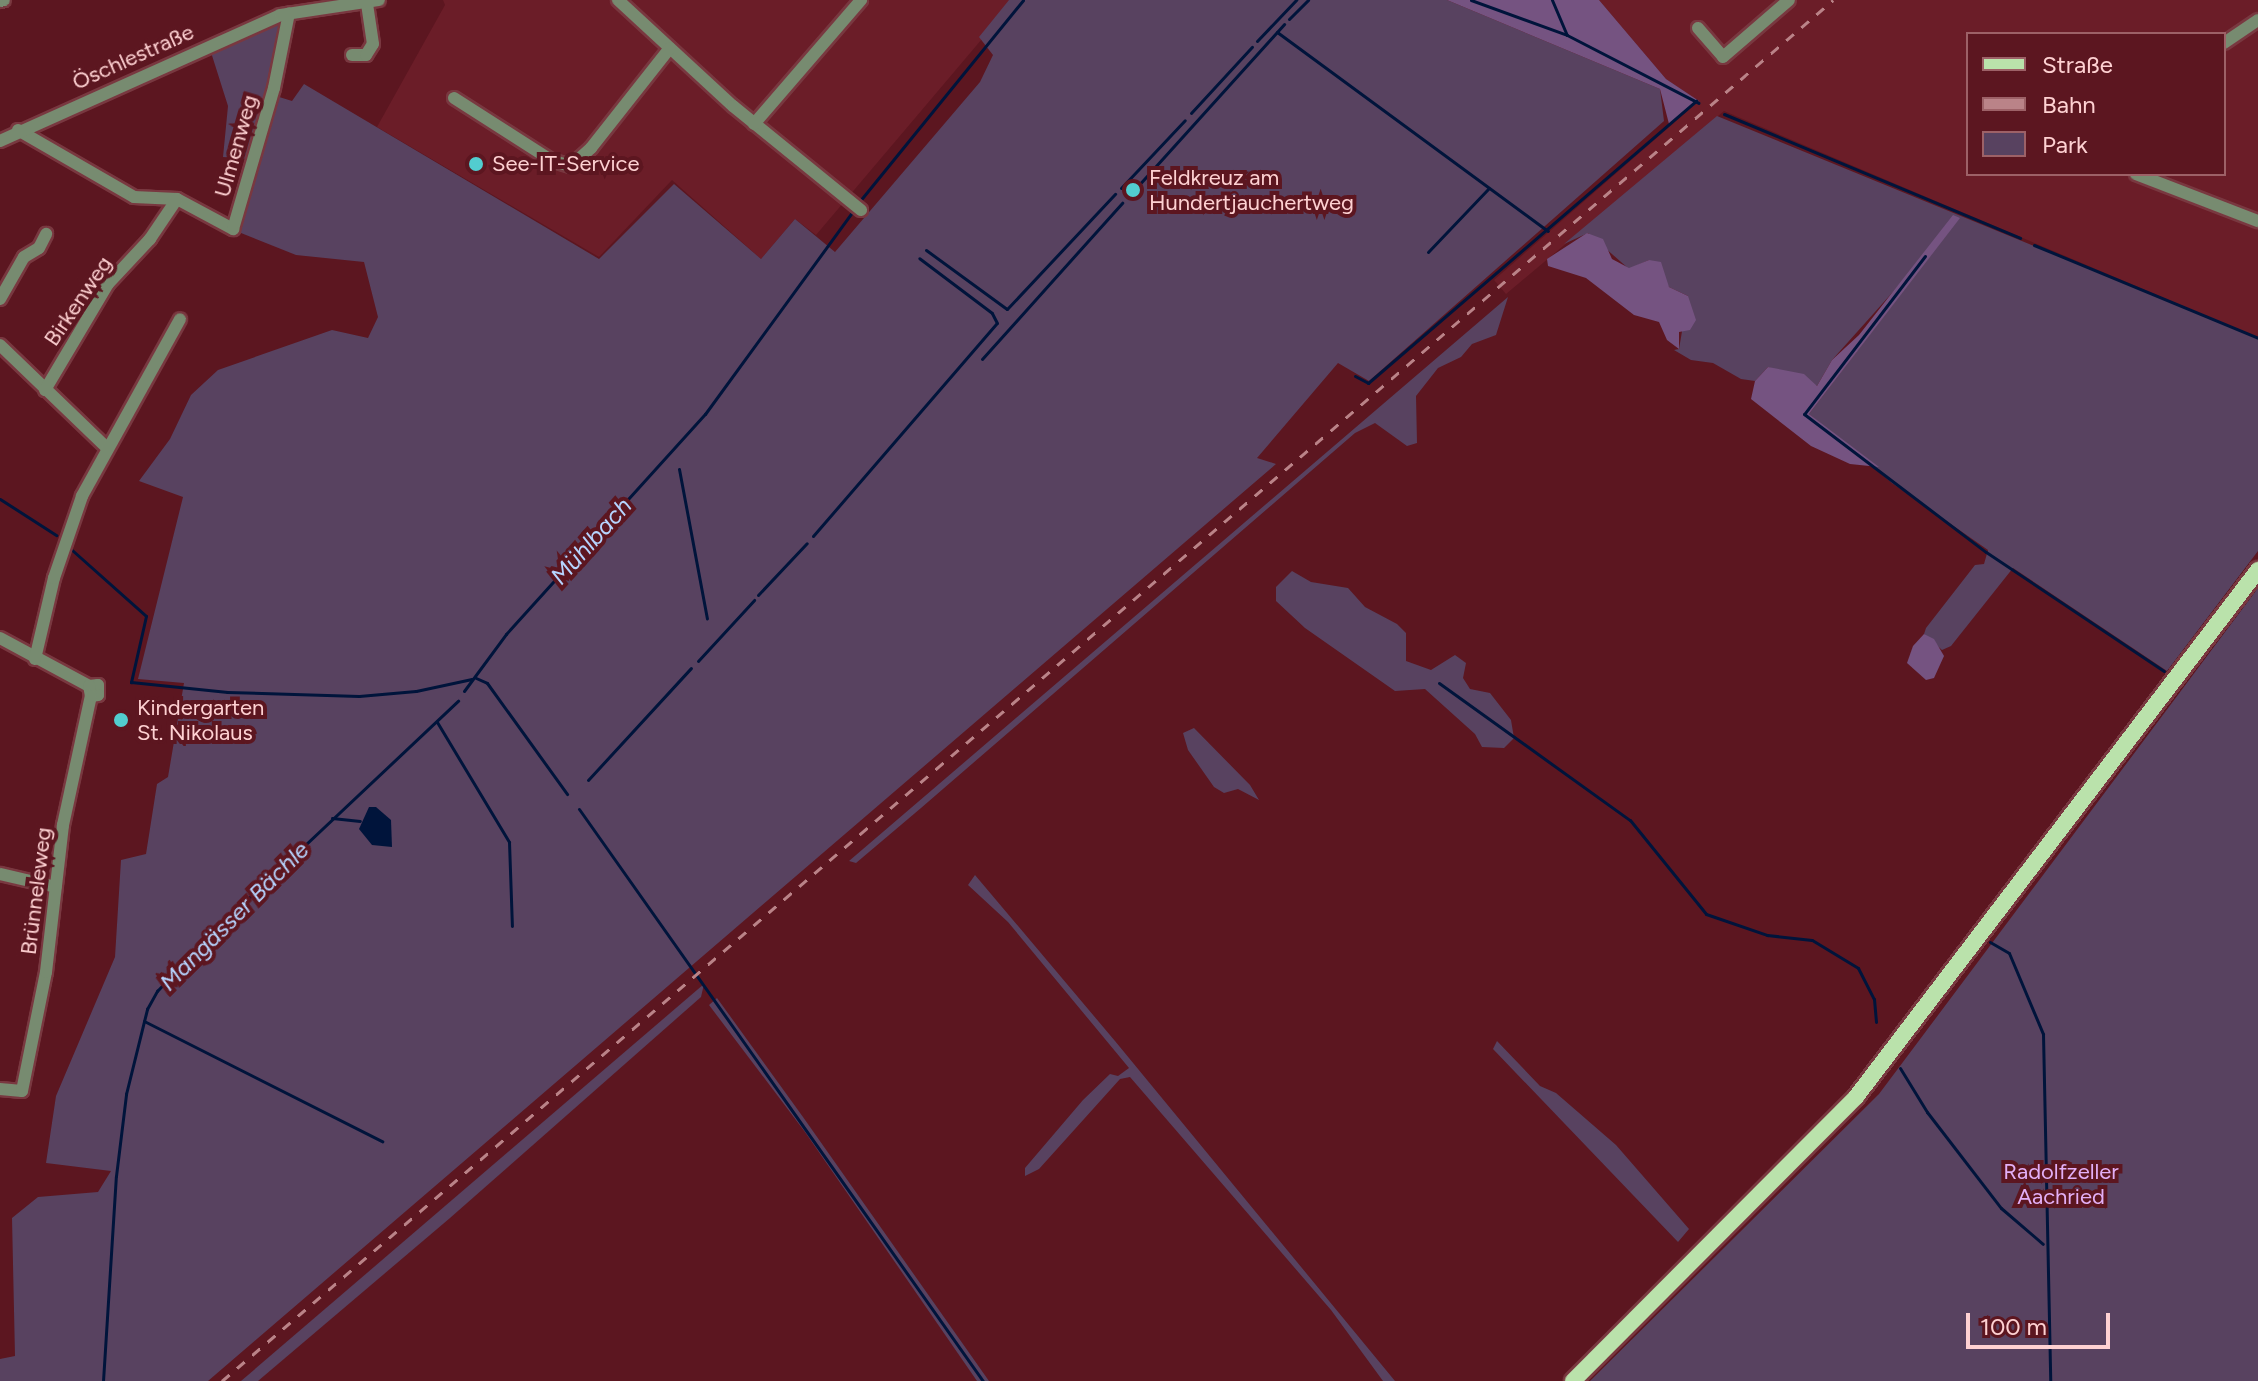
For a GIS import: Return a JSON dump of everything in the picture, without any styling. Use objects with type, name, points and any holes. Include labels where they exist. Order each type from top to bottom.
[{"type":"main road","points":[[1573,1381],[1856,1097],[2258,570]]},
{"type":"street","points":[[618,0],[754,124],[858,208]]},
{"type":"street","points":[[754,124],[861,0]]},
{"type":"street","points":[[1698,28],[1723,57],[1789,0]]},
{"type":"street","points":[[352,55],[366,55],[373,44],[373,2]]},
{"type":"street","name":"Öschlestraße","points":[[0,141],[18,130],[289,13],[373,2]]},
{"type":"street","name":"Ulmenweg","points":[[177,199],[233,229],[274,88],[289,13]]},
{"type":"street","points":[[2226,42],[2258,20]]},
{"type":"street","points":[[454,98],[551,160],[571,166],[591,148],[670,48]]},
{"type":"street","points":[[18,130],[134,197],[177,199]]},
{"type":"street","points":[[2141,176],[2258,221]]},
{"type":"street","name":"Birkenweg","points":[[45,390],[108,284],[150,239],[177,199]]},
{"type":"street","points":[[0,299],[24,257],[39,248],[46,234]]},
{"type":"street","points":[[0,638],[35,659],[67,533],[105,446],[180,319]]},
{"type":"street","points":[[0,345],[105,446]]},
{"type":"street","name":"Brünneleweg","points":[[0,1089],[22,1091],[46,972],[63,825],[90,691],[35,659]]},
{"type":"street","points":[[0,874],[56,887]]},
{"type":"shaded area","points":[[443,0],[1015,0],[816,235],[795,219],[761,259],[672,180],[599,257],[377,127],[445,5]]},
{"type":"shaded area","points":[[1447,0],[1599,0],[1666,79],[1699,101],[1669,124],[1660,89]]},
{"type":"shaded area","points":[[1599,0],[2258,0],[2258,338],[1724,111],[1506,294],[1494,280],[1699,101],[1666,79]]},
{"type":"shaded area","points":[[1953,215],[1960,218],[1809,414],[1879,467],[1850,464],[1811,446],[1751,399],[1755,381],[1768,367],[1804,374],[1817,386],[1832,360],[1859,335]]},
{"type":"shaded area","points":[[1587,233],[1603,239],[1612,259],[1629,268],[1649,260],[1661,262],[1669,287],[1688,296],[1696,320],[1690,330],[1679,332],[1679,349],[1667,340],[1659,322],[1634,315],[1586,278],[1548,266],[1547,259]]},
{"type":"shaded area","points":[[1924,634],[1934,639],[1944,656],[1934,678],[1926,680],[1907,663],[1913,646]]},
{"type":"green space","points":[[1009,0],[1447,0],[1660,89],[1664,121],[1369,381],[1338,363],[1257,458],[1276,464],[208,1381],[0,1381],[0,1359],[15,1356],[12,1218],[38,1197],[98,1192],[111,1171],[46,1163],[56,1096],[115,957],[121,860],[146,854],[157,784],[168,777],[184,683],[138,679],[183,497],[139,481],[170,439],[191,395],[218,370],[332,330],[368,338],[378,317],[364,262],[296,255],[236,231],[276,96],[292,101],[304,84],[599,259],[674,184],[761,259],[795,219],[835,252],[980,82],[993,55],[979,37]]},
{"type":"green space","points":[[289,13],[274,88],[260,113],[249,159],[223,157],[228,106],[209,46]]},
{"type":"green space","points":[[1717,116],[2258,338],[2258,551],[2167,671],[2013,568],[1951,646],[1942,650],[1924,634],[1926,628],[1975,565],[1984,564],[1988,550],[1892,483],[1809,414],[1959,218],[1832,360],[1817,386],[1768,367],[1755,381],[1741,379],[1713,363],[1691,360],[1674,350],[1679,349],[1688,296],[1669,287],[1649,260],[1629,269],[1588,233],[1564,244]]},
{"type":"green space","points":[[1508,297],[1496,335],[1472,344],[1461,357],[1438,368],[1416,396],[1417,443],[1407,446],[1375,423],[1355,433],[856,863],[849,861]]},
{"type":"green space","points":[[1292,571],[1311,582],[1348,588],[1365,607],[1397,624],[1406,633],[1406,661],[1431,670],[1455,655],[1466,663],[1463,678],[1470,689],[1490,693],[1511,720],[1514,738],[1504,748],[1482,747],[1475,734],[1425,689],[1395,691],[1305,628],[1276,601],[1276,587]]},
{"type":"green space","name":"Radolfzeller Aachried","points":[[2258,588],[2258,1381],[1590,1381],[1879,1094]]},
{"type":"green space","points":[[1194,728],[1250,785],[1259,800],[1238,789],[1224,793],[1214,787],[1188,750],[1183,733]]},
{"type":"green space","points":[[975,875],[1395,1381],[1383,1381],[1331,1310],[1130,1077],[1120,1079],[1039,1169],[1025,1176],[1025,1168],[1083,1100],[1110,1074],[1118,1076],[1129,1068],[1008,922],[968,885]]},
{"type":"green space","points":[[704,984],[701,997],[450,1218],[258,1381],[241,1381]]},
{"type":"green space","points":[[717,998],[989,1381],[977,1381],[805,1132],[709,1005]]},
{"type":"green space","points":[[1497,1041],[1540,1086],[1556,1093],[1616,1145],[1689,1229],[1678,1242],[1493,1049]]},
{"type":"water","points":[[369,807],[376,807],[391,820],[392,847],[372,845],[359,829]]},
{"type":"waterway","name":"Mühlbach","points":[[859,202],[1023,0]]},
{"type":"waterway","points":[[1257,41],[1296,0]]},
{"type":"waterway","points":[[1289,19],[1308,0]]},
{"type":"waterway","points":[[1471,0],[1567,35],[1699,103]]},
{"type":"waterway","points":[[1552,0],[1567,35]]},
{"type":"waterway","points":[[1136,188],[1284,24]]},
{"type":"waterway","points":[[1277,32],[1548,231]]},
{"type":"waterway","points":[[1191,113],[1252,47]]},
{"type":"waterway","points":[[1355,376],[1368,383],[1696,101]]},
{"type":"waterway","points":[[1724,114],[2020,238]]},
{"type":"waterway","points":[[1121,188],[1185,120]]},
{"type":"waterway","points":[[1428,252],[1489,188]]},
{"type":"waterway","points":[[926,250],[1007,309],[1115,194]]},
{"type":"waterway","points":[[982,359],[1122,203]]},
{"type":"waterway","name":"Mühlbach","points":[[464,691],[506,634],[705,414],[855,208]]},
{"type":"waterway","points":[[2034,245],[2258,338]]},
{"type":"waterway","points":[[1925,256],[1804,414],[1986,552],[2164,671]]},
{"type":"waterway","points":[[813,536],[997,323],[992,313],[919,258]]},
{"type":"waterway","points":[[679,469],[707,618]]},
{"type":"waterway","name":"Mühlbach","points":[[0,499],[56,535]]},
{"type":"waterway","points":[[758,595],[807,543]]},
{"type":"waterway","name":"Mühlbach","points":[[72,550],[146,616],[131,682],[227,692],[359,696],[416,691],[472,679]]},
{"type":"waterway","points":[[698,661],[754,600]]},
{"type":"waterway","points":[[588,780],[691,668]]},
{"type":"waterway","points":[[476,678],[487,683],[567,794]]},
{"type":"waterway","points":[[1439,683],[1630,820],[1706,914],[1767,935],[1812,940],[1858,968],[1874,999],[1876,1022]]},
{"type":"waterway","name":"Mangässer Bächle","points":[[103,1381],[116,1176],[126,1094],[147,1009],[157,991],[218,927],[458,701]]},
{"type":"waterway","points":[[437,722],[509,842],[512,926]]},
{"type":"waterway","points":[[579,809],[983,1381]]},
{"type":"waterway","points":[[332,818],[360,821]]},
{"type":"waterway","points":[[1990,942],[2009,953],[2043,1034],[2050,1381]]},
{"type":"waterway","points":[[144,1021],[382,1141]]},
{"type":"waterway","points":[[1900,1068],[1927,1112],[2001,1208],[2043,1244]]},
{"type":"railway","points":[[222,1381],[1833,0]]},
{"type":"place","name":"See-IT-Service","points":[[476,164]]},
{"type":"place","name":"Feldkreuz am Hundertjauchertweg","points":[[1133,190]]},
{"type":"place","name":"Kindergarten St. Nikolaus","points":[[121,720]]}]
